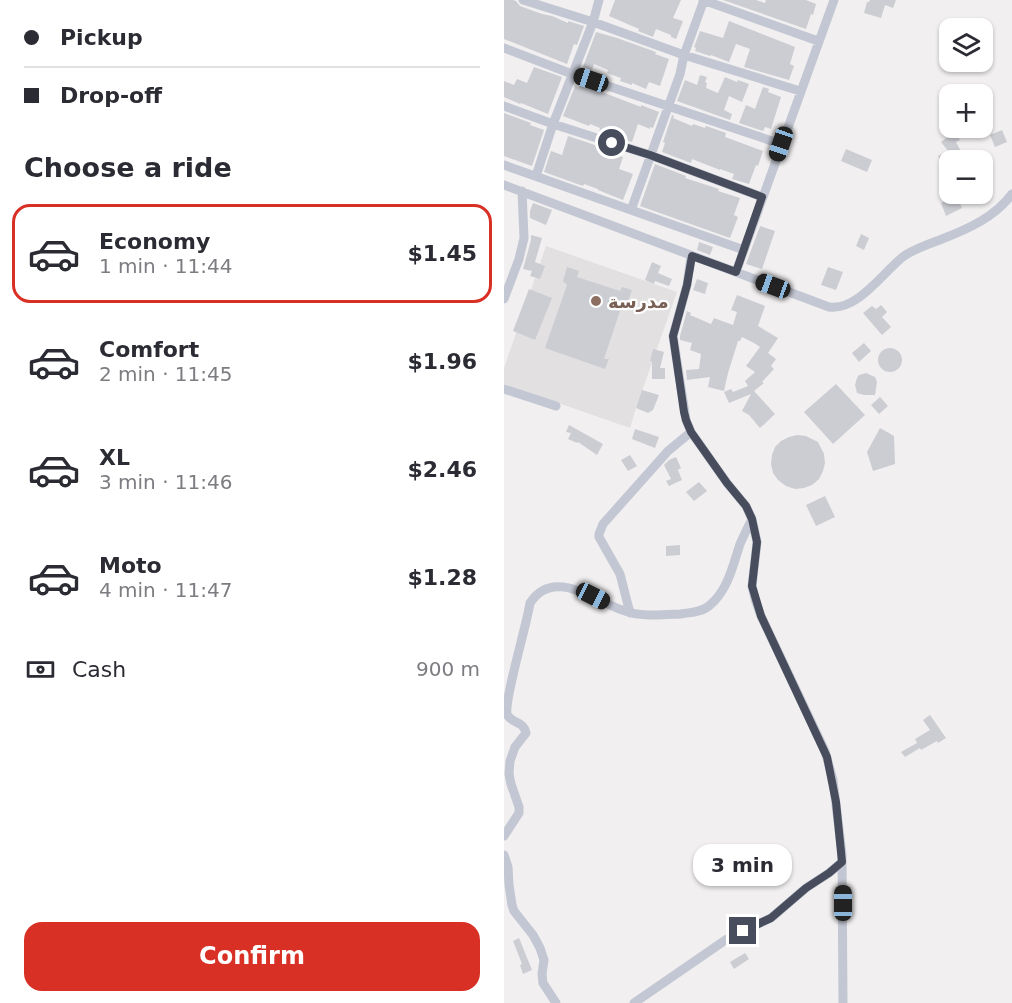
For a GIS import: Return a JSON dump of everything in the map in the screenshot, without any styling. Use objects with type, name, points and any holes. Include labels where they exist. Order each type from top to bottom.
[{"type":"street","points":[[524,0],[684,55],[800,91]]},
{"type":"street","points":[[536,176],[599,0]]},
{"type":"street","points":[[631,210],[704,0],[818,41]]},
{"type":"street","points":[[736,272],[834,0]]},
{"type":"street","points":[[504,48],[572,74],[781,144]]},
{"type":"street","points":[[504,106],[650,155],[762,197]]},
{"type":"street","points":[[504,165],[744,250]]},
{"type":"street","points":[[504,185],[830,307],[841,307],[856,300],[904,256],[922,246],[977,224],[999,208],[1012,194]]},
{"type":"street","points":[[504,299],[524,238],[522,191]]},
{"type":"street","points":[[692,256],[687,285],[673,336],[684,412],[691,432],[746,506],[752,519],[757,542],[752,586],[755,599],[827,757],[836,802],[842,862],[843,1003]]},
{"type":"street","points":[[504,389],[556,406]]},
{"type":"street","points":[[630,613],[620,574],[600,539],[599,531],[669,451],[691,432]]},
{"type":"street","points":[[504,836],[519,813],[508,767],[515,747],[526,733],[523,726],[507,715],[508,692],[531,603],[536,594],[552,586],[562,587],[593,596],[630,613],[654,615],[693,612],[710,606],[721,592],[752,519]]},
{"type":"street","points":[[504,855],[509,873],[512,905],[540,948],[544,960],[543,983],[555,1003]]},
{"type":"street","points":[[634,1003],[728,939],[771,918],[806,888],[842,862]]},
{"type":"shaded area","points":[[546,246],[677,292],[630,428],[504,384],[504,368]]},
{"type":"building","points":[[504,0],[513,0],[520,6],[568,23],[568,21],[584,26],[567,64],[504,39]]},
{"type":"building","points":[[615,0],[681,0],[673,18],[683,21],[676,39],[656,29],[653,37],[609,16]]},
{"type":"building","points":[[723,0],[756,0],[765,3],[766,0],[806,0],[816,4],[806,29]]},
{"type":"building","points":[[896,0],[893,8],[885,5],[881,18],[864,13],[867,2]]},
{"type":"building","points":[[729,21],[795,47],[790,64],[794,66],[789,80],[744,67],[750,49],[736,44],[729,62],[695,51],[694,47],[700,31],[723,38]]},
{"type":"building","points":[[596,32],[656,52],[655,54],[669,59],[660,86],[649,82],[646,89],[620,81],[621,78],[607,73],[608,70],[594,64],[592,70],[583,67]]},
{"type":"building","points":[[534,67],[562,77],[548,114],[504,97],[504,81],[514,85],[517,79],[527,83]]},
{"type":"building","points":[[700,75],[707,77],[706,88],[718,93],[725,77],[749,84],[742,102],[729,96],[724,110],[732,114],[730,120],[677,101],[685,80],[697,85]]},
{"type":"building","points":[[581,84],[659,112],[653,128],[638,124],[632,142],[599,132],[600,128],[563,116],[575,86],[579,88]]},
{"type":"building","points":[[763,87],[769,89],[768,92],[781,97],[771,129],[765,127],[763,131],[739,123],[746,105],[755,109]]},
{"type":"building","points":[[504,113],[544,130],[532,166],[504,156]]},
{"type":"building","points":[[672,115],[673,118],[692,126],[693,124],[705,128],[706,126],[726,133],[725,137],[763,151],[749,184],[732,179],[734,174],[692,159],[691,163],[662,152]]},
{"type":"building","points":[[1002,130],[1007,142],[995,147],[991,138],[993,134]]},
{"type":"building","points":[[568,136],[610,150],[609,152],[623,157],[619,169],[633,174],[623,200],[584,184],[583,186],[544,172],[551,151],[562,155]]},
{"type":"building","points":[[946,138],[958,138],[960,140],[956,142],[960,150],[947,150],[941,142]]},
{"type":"building","points":[[846,149],[872,160],[867,172],[841,161]]},
{"type":"building","points":[[655,164],[686,176],[685,178],[740,198],[734,215],[738,217],[730,238],[640,206]]},
{"type":"building","points":[[533,203],[552,210],[546,225],[530,218]]},
{"type":"building","points":[[941,204],[960,204],[962,208],[946,216]]},
{"type":"building","points":[[760,226],[775,231],[762,269],[746,264]]},
{"type":"building","points":[[861,234],[869,238],[864,250],[856,246]]},
{"type":"building","points":[[531,235],[542,238],[535,262],[545,266],[540,279],[530,276],[532,271],[523,269]]},
{"type":"building","points":[[699,242],[713,247],[710,255],[697,250]]},
{"type":"building","points":[[652,262],[661,266],[658,273],[672,279],[669,286],[645,280]]},
{"type":"building","points":[[567,267],[579,271],[577,277],[620,291],[622,287],[632,290],[627,304],[623,302],[604,359],[609,359],[605,369],[545,348],[567,285],[563,281]]},
{"type":"building","points":[[828,267],[843,272],[836,290],[821,285]]},
{"type":"building","points":[[697,279],[708,283],[705,294],[693,290]]},
{"type":"building","points":[[529,289],[552,298],[535,340],[513,331]]},
{"type":"building","points":[[737,295],[765,306],[758,326],[778,338],[768,353],[776,359],[771,366],[774,369],[762,382],[764,383],[754,391],[775,414],[760,428],[749,415],[742,411],[751,394],[729,403],[724,392],[731,389],[733,392],[748,386],[745,381],[755,372],[746,366],[760,347],[742,337],[738,341],[724,391],[708,387],[710,377],[687,380],[686,370],[699,369],[701,354],[690,350],[692,343],[680,340],[687,311],[691,313],[690,315],[711,324],[714,318],[733,325],[737,312],[731,310]]},
{"type":"building","points":[[881,305],[887,312],[882,317],[891,327],[882,335],[863,313],[872,306],[876,309]]},
{"type":"building","points":[[864,343],[871,351],[859,362],[852,353]]},
{"type":"building","points":[[890,348],[899,351],[902,360],[899,369],[890,372],[881,369],[878,360],[881,351]]},
{"type":"building","points":[[653,349],[664,352],[660,368],[665,368],[665,379],[652,379],[652,361],[650,361]]},
{"type":"building","points":[[866,373],[875,377],[877,382],[875,395],[857,393],[855,385],[857,378]]},
{"type":"building","points":[[836,384],[865,415],[833,444],[804,412]]},
{"type":"building","points":[[642,390],[659,395],[653,410],[648,413],[636,408]]},
{"type":"building","points":[[880,397],[888,406],[879,414],[871,405]]},
{"type":"building","points":[[569,425],[603,444],[597,455],[578,442],[568,439],[571,433],[566,432]]},
{"type":"building","points":[[880,428],[894,436],[895,464],[873,471],[867,452]]},
{"type":"building","points":[[635,429],[659,437],[655,448],[632,439]]},
{"type":"building","points":[[797,435],[806,436],[818,442],[824,454],[825,463],[819,479],[812,485],[795,489],[778,480],[771,464],[775,447],[781,441]]},
{"type":"building","points":[[630,455],[637,466],[628,471],[621,460]]},
{"type":"building","points":[[676,457],[681,468],[678,470],[682,480],[669,486],[666,481],[671,479],[664,465]]},
{"type":"building","points":[[699,482],[707,491],[694,501],[686,492]]},
{"type":"building","points":[[825,496],[835,517],[816,526],[806,505]]},
{"type":"building","points":[[680,545],[680,555],[666,556],[666,546]]},
{"type":"building","points":[[930,715],[946,738],[921,750],[920,748],[905,757],[901,752],[917,743],[915,739],[930,730],[923,720]]},
{"type":"building","points":[[519,938],[532,970],[523,974],[520,965],[522,964],[513,941]]},
{"type":"building","points":[[745,953],[749,959],[734,969],[730,962]]},
{"type":"place","name":"مدرسة","points":[[596,301]]},
{"type":"route","points":[[612,143],[762,197],[736,272],[692,256],[673,342],[688,426],[721,475],[746,506],[755,528],[757,542],[752,586],[755,599],[827,757],[833,780],[842,862],[813,882],[771,918],[743,931]]}]
